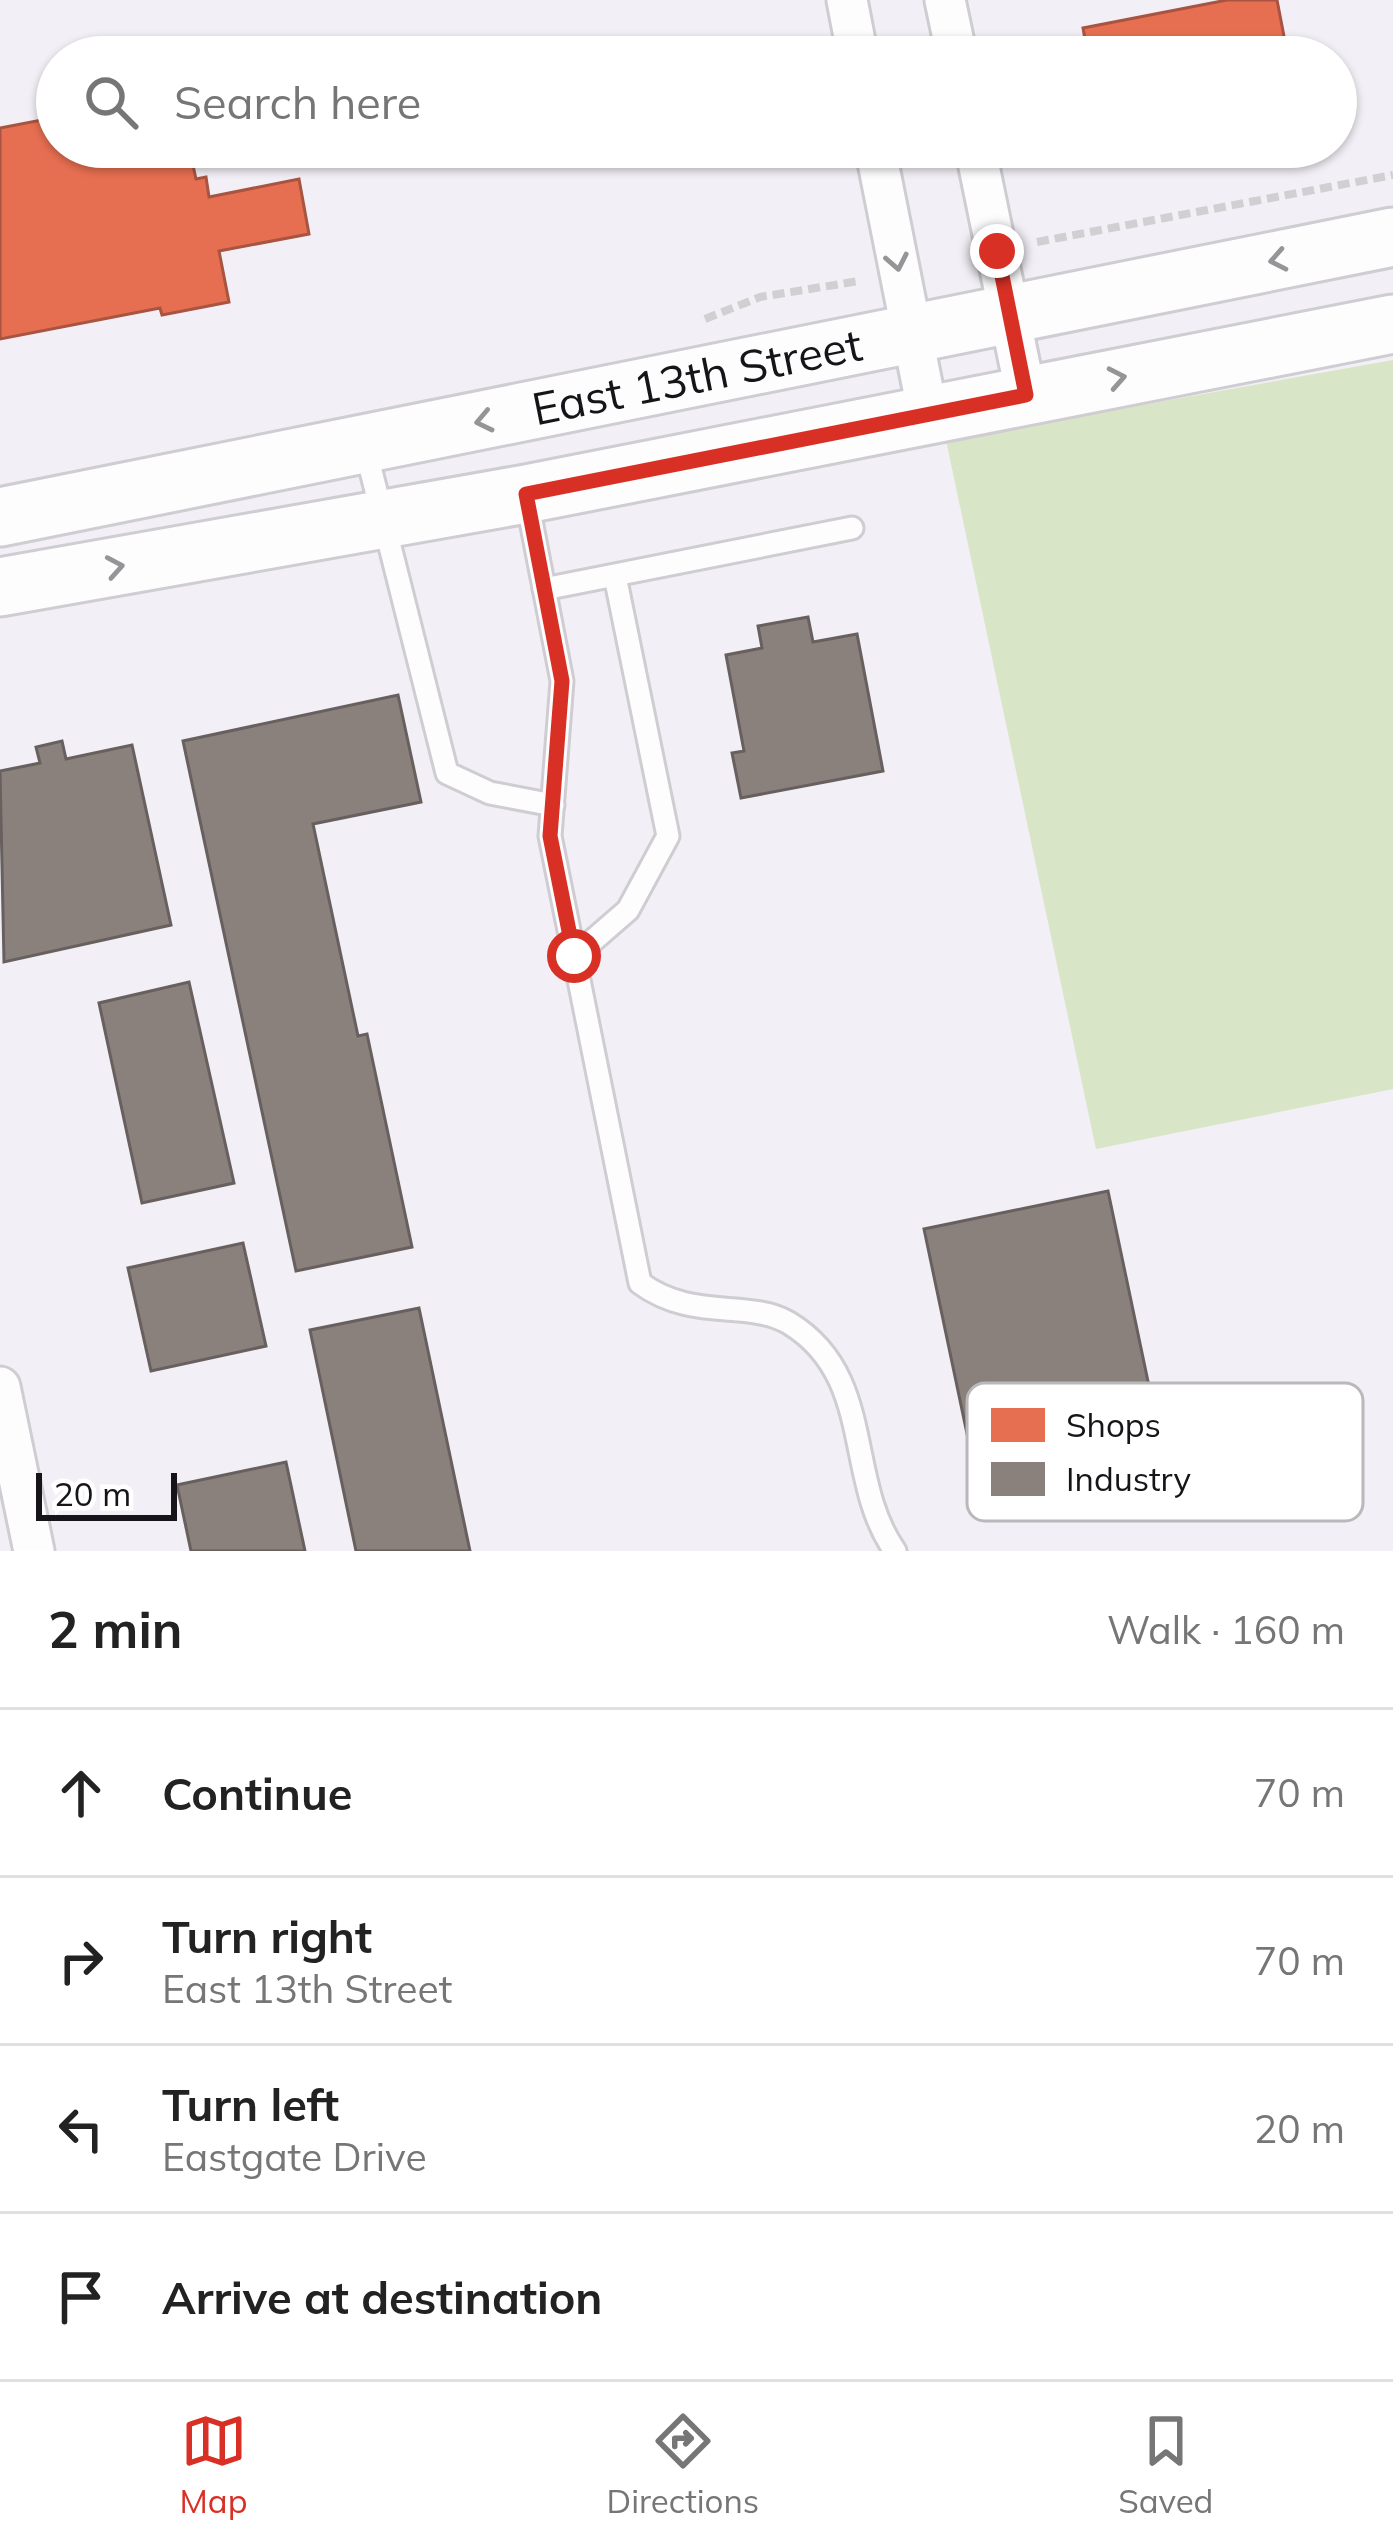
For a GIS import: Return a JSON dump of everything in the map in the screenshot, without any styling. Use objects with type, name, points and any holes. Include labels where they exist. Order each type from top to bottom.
[{"type":"main road","name":"East 13th Street","points":[[0,517],[1393,237]]},
{"type":"main road","name":"East 13th Street","points":[[0,587],[526,494],[1393,324]]},
{"type":"street","points":[[847,0],[854,36]]},
{"type":"street","points":[[945,0],[953,36]]},
{"type":"street","points":[[879,168],[928,414]]},
{"type":"street","points":[[979,168],[1026,395]]},
{"type":"street","points":[[0,1388],[34,1551]]},
{"type":"lane","points":[[365,446],[447,773],[490,793],[553,805]]},
{"type":"lane","points":[[526,494],[562,681],[550,836],[640,1283],[667,1303],[785,1320],[830,1354],[860,1437],[877,1525],[895,1551]]},
{"type":"lane","points":[[544,589],[852,528]]},
{"type":"lane","points":[[574,956],[628,910],[668,836],[615,577]]},
{"type":"path","points":[[1076,234],[1393,175]]},
{"type":"green space","points":[[1393,360],[1393,1089],[1096,1149],[946,440]]},
{"type":"building: Shops","points":[[1227,0],[1277,0],[1284,36],[1084,36],[1083,28]]},
{"type":"building: Shops","points":[[36,121],[36,168],[194,168],[196,179],[206,177],[209,197],[299,179],[309,234],[219,251],[229,302],[162,315],[160,308],[0,339],[0,128]]},
{"type":"building: Industry","points":[[808,617],[813,642],[857,634],[883,771],[741,798],[732,753],[744,751],[726,655],[762,648],[758,626]]},
{"type":"building: Industry","points":[[398,695],[421,802],[313,824],[358,1036],[367,1034],[412,1247],[296,1271],[183,741]]},
{"type":"building: Industry","points":[[62,741],[66,759],[132,745],[171,925],[4,962],[0,771],[40,763],[36,747]]},
{"type":"building: Industry","points":[[189,982],[234,1183],[142,1203],[99,1003]]},
{"type":"building: Industry","points":[[1108,1191],[1148,1383],[967,1383],[967,1434],[924,1229]]},
{"type":"building: Industry","points":[[243,1243],[266,1346],[151,1371],[128,1268]]},
{"type":"building: Industry","points":[[419,1308],[470,1551],[356,1551],[310,1330]]},
{"type":"building: Industry","points":[[286,1462],[305,1551],[191,1551],[177,1485]]},
{"type":"route","points":[[574,956],[550,836],[562,681],[526,494],[1026,395],[997,251]]}]
